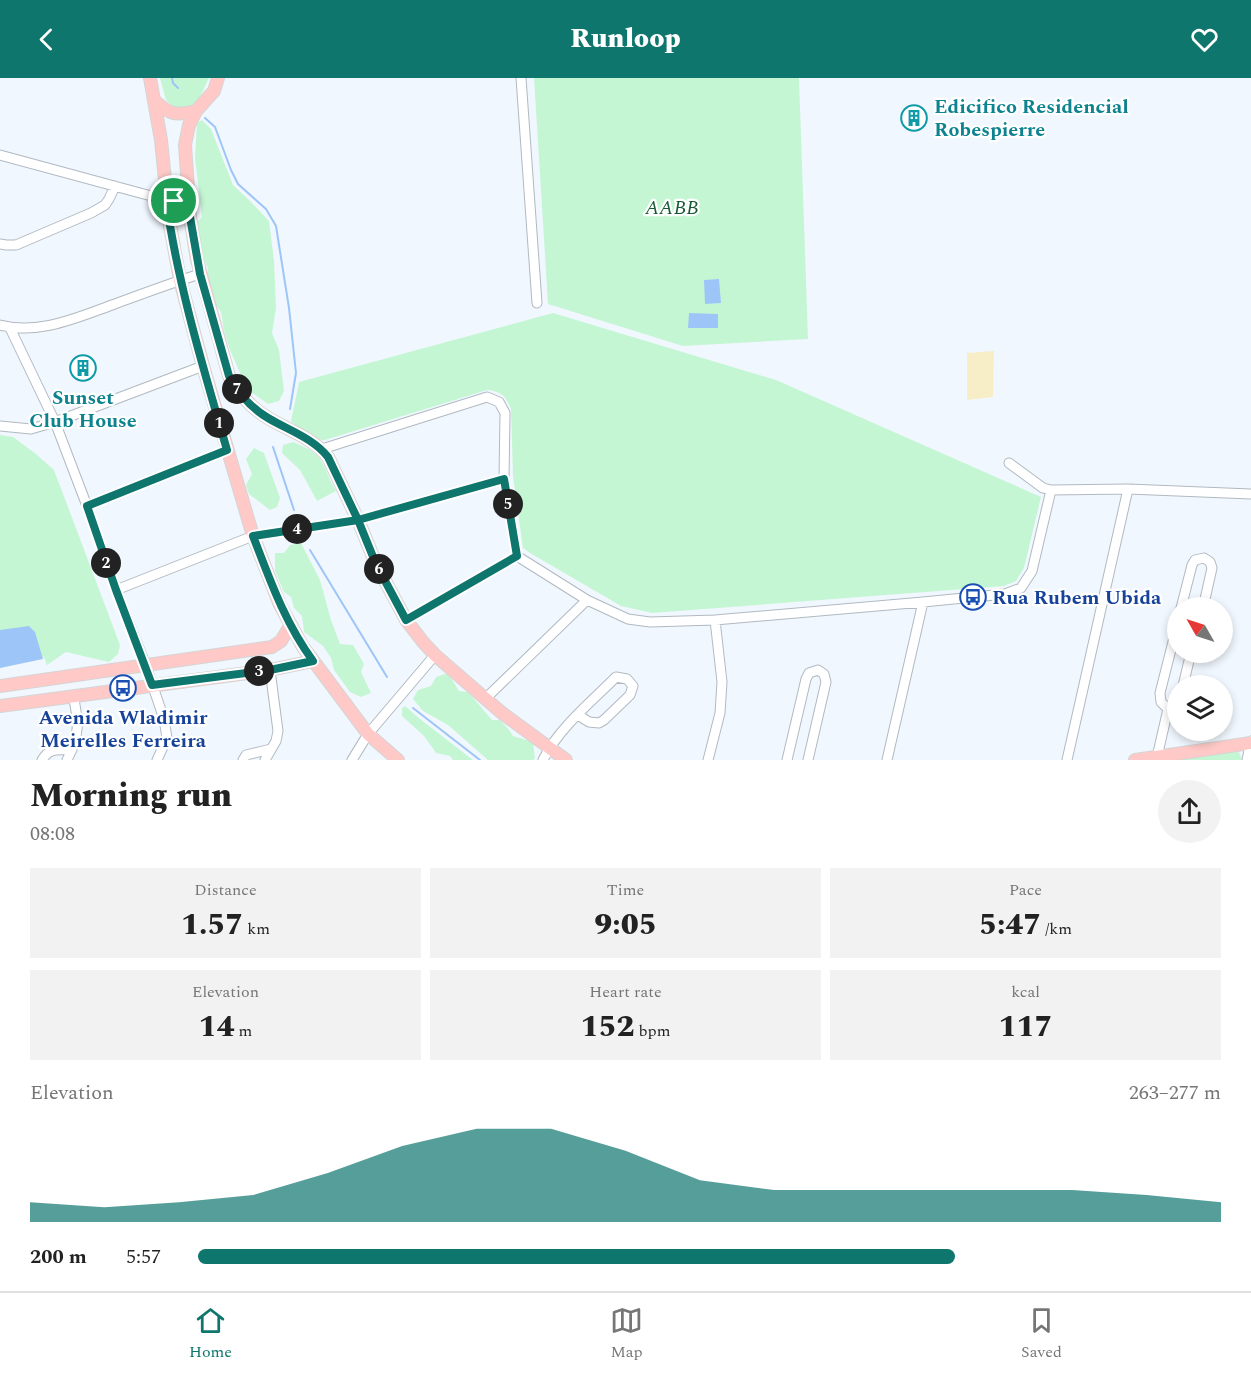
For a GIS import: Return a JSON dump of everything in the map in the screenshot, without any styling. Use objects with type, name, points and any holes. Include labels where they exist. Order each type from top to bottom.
[{"type":"main road","points":[[150,78],[161,140],[166,200],[180,280],[253,536],[290,626],[313,661],[368,734],[398,760]]},
{"type":"main road","points":[[218,78],[214,91],[196,111],[189,126],[185,145],[190,217],[200,274],[229,376],[246,401],[265,417],[310,441],[322,449],[328,457],[376,564],[406,620],[423,642],[485,699],[566,760]]},
{"type":"main road","points":[[154,100],[172,113],[182,115],[196,111]]},
{"type":"main road","points":[[166,200],[180,203],[190,217]]},
{"type":"main road","points":[[0,686],[272,647],[281,641],[290,626]]},
{"type":"main road","points":[[0,705],[270,670],[313,661]]},
{"type":"main road","points":[[1135,760],[1251,742]]},
{"type":"street","points":[[521,78],[537,303]]},
{"type":"street","points":[[0,155],[166,200]]},
{"type":"street","points":[[0,244],[16,245],[91,213],[105,205],[116,186]]},
{"type":"street","points":[[5,327],[29,329],[66,322],[200,274]]},
{"type":"street","points":[[5,327],[55,422],[146,666],[164,719],[167,738],[157,760]]},
{"type":"street","points":[[0,426],[31,429],[55,422],[203,366]]},
{"type":"street","points":[[322,449],[487,397],[499,402],[505,413],[504,479],[517,556],[587,600],[628,619],[650,622],[715,620],[1005,594],[1022,588],[1032,571],[1051,490]]},
{"type":"street","points":[[87,506],[227,450]]},
{"type":"street","points":[[1009,463],[1043,488],[1051,490],[1128,489],[1251,494]]},
{"type":"street","points":[[116,590],[253,536],[358,520],[504,479]]},
{"type":"street","points":[[1067,760],[1128,489]]},
{"type":"street","points":[[406,620],[517,556]]},
{"type":"street","points":[[1184,597],[1192,565],[1195,560],[1204,558],[1210,562],[1212,568],[1205,597]]},
{"type":"street","points":[[485,699],[587,600]]},
{"type":"street","points":[[886,760],[923,602]]},
{"type":"street","points":[[708,760],[720,713],[722,682],[715,620]]},
{"type":"street","points":[[352,760],[368,734],[435,655]]},
{"type":"street","points":[[1167,708],[1161,702],[1160,693],[1168,663]]},
{"type":"street","points":[[265,760],[276,741],[278,731],[270,670]]},
{"type":"street","points":[[787,760],[806,679],[809,674],[818,670],[824,674],[826,682],[807,760]]},
{"type":"street","points":[[543,760],[549,747],[578,716],[616,677],[627,679],[633,686],[630,695],[599,723],[589,722],[578,716]]},
{"type":"street","points":[[67,760],[77,736],[74,695]]},
{"type":"street","points":[[1157,757],[1167,713]]},
{"type":"street","points":[[1247,760],[1251,742]]},
{"type":"street","points":[[243,760],[246,755],[271,749]]},
{"type":"street","points":[[42,760],[52,750],[72,750]]},
{"type":"green space","points":[[160,78],[209,78],[194,103],[176,109],[166,100]]},
{"type":"green space","name":"AABB","points":[[534,78],[799,78],[808,339],[683,346],[548,304]]},
{"type":"green space","points":[[202,120],[211,129],[233,185],[269,221],[276,308],[272,333],[279,350],[284,391],[279,401],[268,404],[247,389],[230,350],[221,312],[213,301],[206,281],[208,268],[199,251],[196,224],[202,217],[195,158],[197,123]]},
{"type":"green space","points":[[553,313],[776,380],[1041,497],[1024,568],[1016,581],[1004,586],[652,613],[621,606],[523,548],[513,476],[511,409],[505,397],[500,393],[487,390],[325,440],[311,439],[291,421],[299,382]]},
{"type":"green space","points":[[0,435],[13,437],[54,470],[120,645],[118,654],[109,662],[66,652],[47,665],[44,657],[0,668]]},
{"type":"green space","points":[[293,442],[317,456],[336,491],[317,501],[300,470],[282,453],[283,445]]},
{"type":"green space","points":[[254,448],[264,453],[280,498],[277,507],[270,510],[249,494],[246,485],[252,474],[246,459]]},
{"type":"green space","points":[[301,543],[320,580],[340,644],[353,645],[364,664],[361,672],[371,693],[361,697],[350,692],[334,670],[331,658],[323,646],[304,632],[302,616],[294,608],[291,597],[284,592],[275,571],[275,553],[284,553],[290,545]]},
{"type":"green space","points":[[448,673],[459,691],[468,692],[492,720],[500,720],[513,736],[533,742],[535,758],[533,760],[488,760],[448,725],[423,711],[413,699],[418,690],[431,686],[436,677]]},
{"type":"green space","points":[[405,706],[473,760],[453,760],[450,756],[436,753],[424,736],[402,716],[402,708]]},
{"type":"green space","points":[[1231,749],[1239,752],[1242,760],[1163,760]]},
{"type":"sand","points":[[994,351],[993,397],[967,400],[967,353]]},
{"type":"water","points":[[719,279],[721,303],[705,304],[704,280]]},
{"type":"water","points":[[689,313],[718,314],[718,328],[688,328]]},
{"type":"water","points":[[29,626],[35,632],[43,659],[0,668],[0,630]]},
{"type":"waterway","points":[[172,78],[178,88]]},
{"type":"waterway","points":[[205,118],[215,127],[238,184],[266,209],[276,226],[289,308],[296,373],[290,409]]},
{"type":"waterway","points":[[273,447],[294,510]]},
{"type":"waterway","points":[[310,550],[387,677]]},
{"type":"waterway","points":[[413,708],[480,760]]},
{"type":"place","name":"Edicifico Residencial Robespierre","points":[[914,118]]},
{"type":"place","name":"Sunset Club House","points":[[83,368]]},
{"type":"place","name":"Rua Rubem Ubida","points":[[973,597]]},
{"type":"place","name":"Avenida Wladimir Meirelles Ferreira","points":[[123,688]]},
{"type":"route","points":[[174,201],[166,200],[180,280],[227,450],[87,506],[152,685],[270,670],[313,661],[290,626],[253,536],[358,520],[504,479],[517,556],[406,620],[376,564],[358,520],[328,457],[322,449],[310,441],[265,417],[236,389],[229,376],[200,274],[190,217],[186,209],[174,201]]}]
